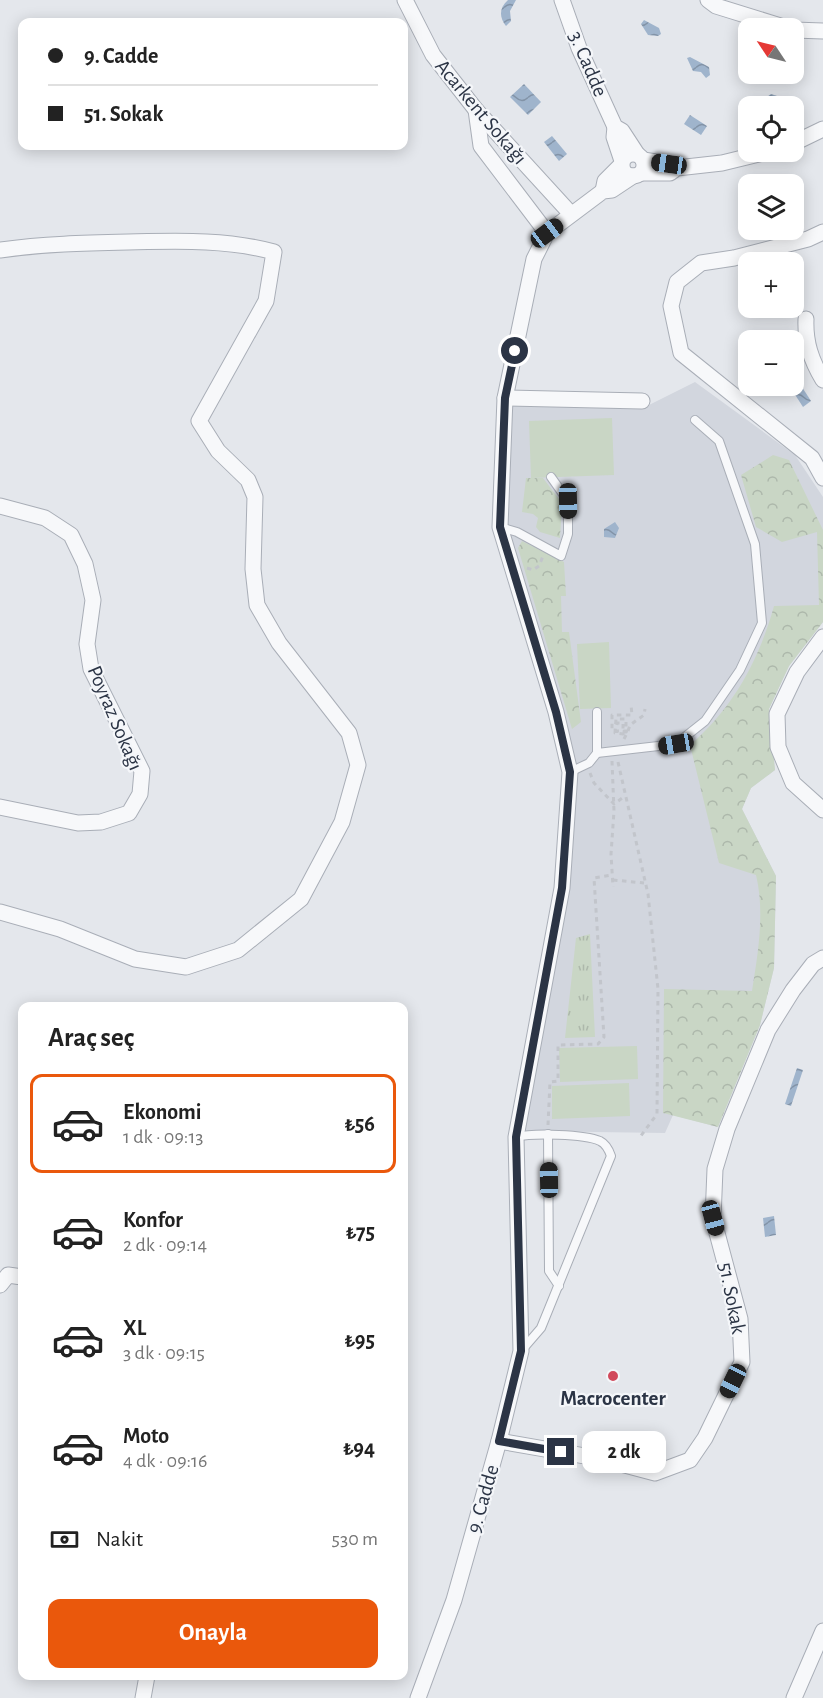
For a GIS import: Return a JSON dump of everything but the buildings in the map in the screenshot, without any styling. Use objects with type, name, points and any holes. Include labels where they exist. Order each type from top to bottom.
[{"type":"street","name":"Acarkent Sokağı","points":[[405,0],[433,55],[476,110],[571,214]]},
{"type":"street","name":"3. Cadde","points":[[562,0],[579,48],[615,127]]},
{"type":"street","points":[[708,0],[716,6],[754,18]]},
{"type":"street","points":[[804,30],[823,31]]},
{"type":"street","points":[[476,110],[481,146],[547,233]]},
{"type":"street","points":[[622,163],[614,136],[615,127],[622,131],[639,166]]},
{"type":"street","points":[[804,138],[823,129]]},
{"type":"street","points":[[639,166],[612,190],[603,191],[605,182],[628,155],[639,166],[670,173],[677,168],[738,159]]},
{"type":"street","name":"9. Cadde","points":[[418,1698],[454,1600],[499,1441],[521,1351],[516,1137],[562,888],[570,772],[556,712],[500,527],[505,398],[534,259],[547,233],[603,191]]},
{"type":"street","points":[[823,232],[808,239],[745,256],[701,263],[677,282],[672,306],[681,353],[812,458],[823,478]]},
{"type":"street","points":[[0,250],[44,244],[182,241],[249,245],[274,252],[266,301],[199,421],[218,451],[248,480],[255,497],[253,569],[257,605],[279,643],[349,733],[358,765],[342,822],[300,900],[238,950],[186,967],[135,959],[60,929],[0,912]]},
{"type":"street","points":[[806,319],[806,339],[814,365],[823,380]]},
{"type":"street","points":[[505,398],[642,401]]},
{"type":"street","name":"Poyraz Sokağı","points":[[0,506],[45,518],[71,535],[85,564],[93,600],[87,644],[91,669],[142,771],[141,794],[129,813],[101,822],[78,823],[0,807]]},
{"type":"street","points":[[823,637],[797,672],[777,714],[777,725],[778,747],[793,783],[823,810]]},
{"type":"street","name":"51. Sokak","points":[[499,1441],[602,1460],[655,1473],[690,1460],[705,1438],[742,1362],[740,1319],[713,1218],[715,1169],[727,1129],[768,1030],[793,990],[813,964],[823,958]]},
{"type":"street","points":[[794,1698],[823,1630]]},
{"type":"street","points":[[143,1698],[146,1680]]},
{"type":"lane","points":[[597,753],[676,744],[705,721],[740,670],[762,623],[755,544],[719,441],[694,420]]},
{"type":"lane","points":[[500,527],[517,532],[561,556],[568,534],[568,501],[550,477]]},
{"type":"lane","points":[[570,772],[589,763],[597,753],[597,712]]},
{"type":"lane","points":[[516,1137],[548,1134],[600,1142],[606,1146],[611,1156],[541,1328],[521,1351]]},
{"type":"lane","points":[[548,1134],[549,1271],[559,1286]]},
{"type":"path","points":[[524,568],[533,570],[538,566],[546,548]]},
{"type":"path","points":[[631,705],[632,715],[612,715],[612,731],[619,732],[626,732],[626,719],[616,719],[615,726],[615,734],[623,734],[623,723],[617,723],[616,730],[626,731],[630,725],[644,715],[645,709]]},
{"type":"path","points":[[615,750],[650,906],[658,989],[657,1114],[640,1137]]},
{"type":"path","points":[[614,887],[611,854],[615,750]]},
{"type":"path","points":[[589,763],[594,783],[614,804]]},
{"type":"path","points":[[614,804],[625,796]]},
{"type":"path","points":[[548,1134],[550,1082],[558,1081],[558,1045],[598,1044],[604,1037],[594,878],[612,874]]},
{"type":"path","points":[[613,880],[644,884]]},
{"type":"shaded area","points":[[695,382],[795,455],[823,497],[823,622],[789,666],[769,709],[775,770],[751,788],[742,809],[776,876],[774,968],[760,1025],[718,1127],[673,1115],[665,1133],[524,1131],[569,890],[575,760],[506,527],[511,405],[643,408]]},
{"type":"green space","points":[[612,418],[614,475],[531,478],[529,421]]},
{"type":"green space","points":[[773,455],[789,460],[823,530],[823,622],[789,666],[769,709],[775,770],[751,788],[742,809],[776,876],[774,968],[760,1025],[718,1127],[663,1113],[664,989],[752,991],[760,918],[756,875],[719,863],[690,745],[732,699],[761,645],[774,606],[819,605],[817,532],[782,542],[756,527],[741,475]]},
{"type":"green space","points":[[526,478],[543,478],[562,503],[560,538],[540,532],[536,527],[538,518],[533,514],[522,512]]},
{"type":"green space","points":[[522,541],[564,562],[566,596],[561,596],[562,632],[569,632],[581,722],[572,729],[518,548]]},
{"type":"green space","points":[[609,642],[611,708],[580,709],[577,644]]},
{"type":"green space","points":[[590,934],[595,1037],[565,1038],[576,938]]},
{"type":"green space","points":[[637,1046],[638,1079],[560,1082],[559,1048]]},
{"type":"green space","points":[[629,1083],[630,1116],[552,1119],[552,1086]]},
{"type":"water","points":[[508,0],[516,0],[510,11],[511,21],[506,26],[501,13]]},
{"type":"water","points":[[644,20],[659,28],[661,34],[648,35],[641,24]]},
{"type":"water","points":[[690,57],[709,67],[710,75],[706,78],[701,72],[693,71],[687,58]]},
{"type":"water","points":[[524,84],[541,102],[528,115],[510,97]]},
{"type":"water","points":[[690,115],[707,126],[701,135],[684,124]]},
{"type":"water","points":[[552,136],[567,154],[559,161],[544,142]]},
{"type":"water","points":[[804,390],[811,401],[803,407],[796,396],[804,396]]},
{"type":"water","points":[[615,522],[619,528],[615,538],[604,537],[604,529]]},
{"type":"water","points":[[797,1068],[803,1070],[791,1106],[785,1104]]},
{"type":"water","points":[[774,1216],[776,1235],[765,1237],[763,1218]]},
{"type":"place","name":"Macrocenter","points":[[613,1376]]},
{"type":"route","points":[[515,351],[505,398],[500,527],[556,712],[570,772],[562,888],[516,1137],[521,1351],[499,1441],[561,1452]]}]
